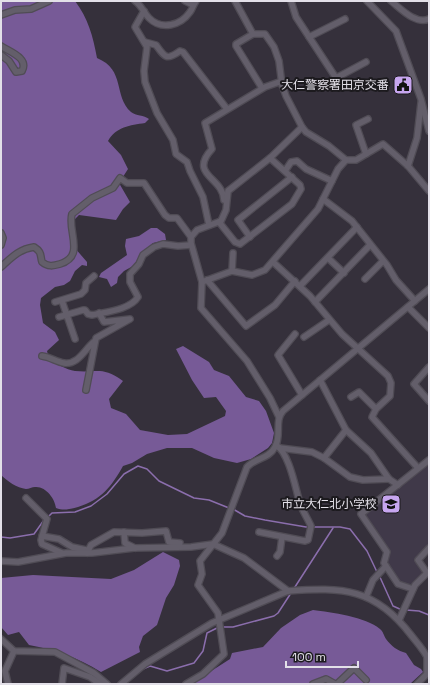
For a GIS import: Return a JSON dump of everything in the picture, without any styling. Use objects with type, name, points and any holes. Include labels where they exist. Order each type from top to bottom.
[{"type":"street","points":[[1,15],[15,10],[26,10],[49,1]]},
{"type":"street","points":[[135,1],[152,21],[167,26],[179,22],[193,9],[195,3],[185,1]]},
{"type":"street","points":[[236,1],[253,34]]},
{"type":"street","points":[[291,1],[296,17],[324,63],[330,68],[336,78],[366,62]]},
{"type":"street","points":[[368,1],[396,31],[421,99],[429,131]]},
{"type":"street","points":[[391,1],[412,17],[423,21],[429,19]]},
{"type":"street","points":[[144,11],[141,13],[135,27],[145,42],[147,51],[144,71],[147,89],[157,113],[173,140],[176,154],[186,159],[201,192],[209,225]]},
{"type":"street","points":[[309,37],[345,19]]},
{"type":"street","points":[[262,88],[236,45],[253,34],[264,33],[270,41],[279,61],[286,96],[306,132],[329,146],[346,160],[354,161],[383,144],[408,166],[429,192]]},
{"type":"street","points":[[145,42],[156,45],[163,55],[168,57],[173,56],[180,51],[183,52],[192,60],[198,73],[228,109]]},
{"type":"street","points":[[1,46],[21,58],[24,64],[22,71],[16,72],[9,61],[1,55]]},
{"type":"street","points":[[223,216],[223,193],[206,173],[203,166],[203,161],[212,149],[205,123],[262,88],[282,82]]},
{"type":"street","points":[[408,166],[417,138],[421,99]]},
{"type":"street","points":[[366,154],[356,125],[368,119]]},
{"type":"street","points":[[191,237],[197,230],[219,222],[223,216],[228,191],[291,140],[302,127]]},
{"type":"street","points":[[219,222],[236,243],[242,243],[294,202],[301,186],[270,158]]},
{"type":"street","points":[[204,281],[232,271],[252,275],[264,270],[274,262],[311,218],[323,199],[338,169],[346,160]]},
{"type":"street","points":[[285,171],[291,162],[297,161],[306,169],[332,181]]},
{"type":"street","points":[[250,237],[238,220],[292,177]]},
{"type":"street","points":[[1,267],[13,255],[34,247],[42,254],[42,262],[45,265],[54,266],[68,260],[75,248],[72,214],[92,198],[113,188],[120,178],[127,183],[144,183],[165,215],[170,218],[177,218],[191,237],[191,245],[204,281],[246,326],[275,305],[295,281]]},
{"type":"street","points":[[323,199],[349,218],[396,280],[415,302]]},
{"type":"street","points":[[300,286],[357,227]]},
{"type":"street","points":[[1,233],[3,238],[1,245]]},
{"type":"street","points":[[59,317],[82,310],[85,310],[89,315],[99,313],[120,308],[137,299],[138,296],[130,282],[130,274],[139,264],[147,251],[163,244],[178,246],[191,245]]},
{"type":"street","points":[[315,302],[370,245]]},
{"type":"street","points":[[232,271],[233,253]]},
{"type":"street","points":[[328,258],[344,273]]},
{"type":"street","points":[[365,279],[383,261]]},
{"type":"street","points":[[274,262],[300,286],[329,320],[357,349],[388,376],[391,383],[390,396],[376,409],[372,417],[418,468]]},
{"type":"street","points":[[55,302],[81,294],[86,283],[94,276]]},
{"type":"street","points":[[204,281],[201,308],[247,361],[270,398],[279,417],[278,446],[298,492],[298,498],[311,528],[308,540],[305,541],[259,532]]},
{"type":"street","points":[[279,417],[302,395],[429,289]]},
{"type":"street","points":[[62,301],[75,339]]},
{"type":"street","points":[[408,307],[429,328]]},
{"type":"street","points":[[42,356],[64,363],[72,362],[79,358],[98,336],[130,319],[104,322],[99,313]]},
{"type":"street","points":[[304,338],[329,320]]},
{"type":"street","points":[[296,334],[278,355],[302,395]]},
{"type":"street","points":[[86,390],[95,341]]},
{"type":"street","points":[[428,369],[414,384],[429,401]]},
{"type":"street","points":[[320,380],[346,430],[371,453],[389,478],[398,485]]},
{"type":"street","points":[[351,397],[360,392],[376,409]]},
{"type":"street","points":[[324,458],[346,430]]},
{"type":"street","points":[[278,446],[306,450],[324,458],[350,477],[363,480],[389,478]]},
{"type":"street","points":[[186,684],[203,674],[223,656],[216,610],[199,588],[198,582],[202,574],[200,561],[222,533],[247,467],[252,462],[270,454],[278,446]]},
{"type":"street","points":[[413,589],[398,584],[384,561],[387,552],[362,514],[429,460]]},
{"type":"street","points":[[26,498],[46,518],[42,536],[42,544],[62,554]]},
{"type":"street","points":[[88,552],[91,545],[114,532],[142,533],[166,531],[169,542],[190,544],[194,547]]},
{"type":"street","points":[[124,532],[125,542],[135,548]]},
{"type":"street","points":[[42,536],[59,539],[72,547],[88,552]]},
{"type":"street","points":[[277,556],[280,552],[282,536]]},
{"type":"street","points":[[1,561],[18,562],[62,554],[135,548],[194,547],[213,544],[244,558],[288,591]]},
{"type":"street","points":[[399,620],[413,589],[427,573],[418,560],[429,548]]},
{"type":"street","points":[[366,597],[373,580],[386,566]]},
{"type":"street","points":[[121,684],[145,664],[218,625],[288,591],[330,590],[353,592],[381,605],[399,620],[425,648],[428,658],[427,674],[417,684]]},
{"type":"street","points":[[1,639],[14,652],[55,652],[94,673],[107,684]]},
{"type":"street","points":[[8,684],[5,671],[14,652]]},
{"type":"street","points":[[62,684],[64,668],[90,677],[100,684]]},
{"type":"street","points":[[313,684],[326,679],[336,684],[354,668],[366,680]]},
{"type":"shaded area","points":[[1,1],[75,1],[80,7],[89,28],[94,42],[97,58],[106,63],[112,69],[116,76],[122,98],[126,106],[131,112],[149,119],[145,123],[129,126],[119,130],[111,136],[108,141],[121,155],[128,169],[119,183],[130,202],[123,209],[116,220],[79,215],[74,220],[74,247],[87,262],[87,266],[82,265],[75,271],[70,281],[64,285],[55,287],[41,298],[40,305],[43,323],[55,332],[59,340],[47,351],[49,359],[61,366],[75,371],[100,371],[110,373],[123,381],[109,399],[111,408],[126,414],[140,430],[168,435],[187,434],[225,416],[226,411],[216,397],[204,398],[192,380],[176,349],[183,346],[209,362],[214,370],[229,376],[246,397],[259,401],[266,411],[274,433],[272,443],[268,448],[251,459],[237,463],[214,458],[192,448],[167,448],[147,454],[132,463],[123,466],[115,480],[99,496],[86,504],[67,509],[56,508],[52,497],[43,489],[39,487],[27,489],[19,487],[6,480],[1,475]]},
{"type":"shaded area","points":[[151,228],[157,228],[165,234],[166,240],[153,243],[143,252],[133,266],[124,271],[118,277],[117,283],[111,287],[107,279],[99,277],[101,273],[127,255],[125,246],[126,239],[139,236]]},
{"type":"shaded area","points":[[429,463],[429,545],[414,559],[423,571],[423,576],[408,586],[401,583],[386,560],[390,554],[389,550],[364,515],[365,512]]},
{"type":"shaded area","points":[[163,552],[179,560],[180,566],[174,585],[166,598],[157,625],[143,636],[139,647],[140,652],[101,672],[66,655],[29,645],[19,632],[8,635],[1,627],[1,578],[33,575],[111,579],[134,570]]},
{"type":"shaded area","points":[[313,610],[357,618],[374,625],[383,632],[390,644],[397,650],[406,653],[414,665],[423,672],[410,684],[191,684],[230,659],[232,653],[263,647],[281,628],[300,615]]},
{"type":"waterway","points":[[47,518],[52,513],[75,512],[91,506],[107,494],[124,474],[138,466],[147,469],[159,481],[194,498],[209,500],[229,508]]},
{"type":"waterway","points":[[233,509],[245,516],[265,520],[306,527],[340,527],[350,529],[367,551],[377,572]]},
{"type":"waterway","points":[[1,537],[10,538],[34,534],[44,520]]},
{"type":"waterway","points":[[293,590],[333,528]]},
{"type":"waterway","points":[[379,575],[393,606],[402,610]]},
{"type":"waterway","points":[[222,627],[233,627],[274,616],[278,613],[291,593]]},
{"type":"waterway","points":[[406,610],[419,611],[429,615]]},
{"type":"waterway","points":[[143,669],[150,666],[167,671],[194,663],[203,651],[207,633],[219,627]]},
{"type":"place","name":"大仁警察署田京交番","points":[[403,85]]},
{"type":"place","name":"市立大仁北小学校","points":[[391,504]]}]
